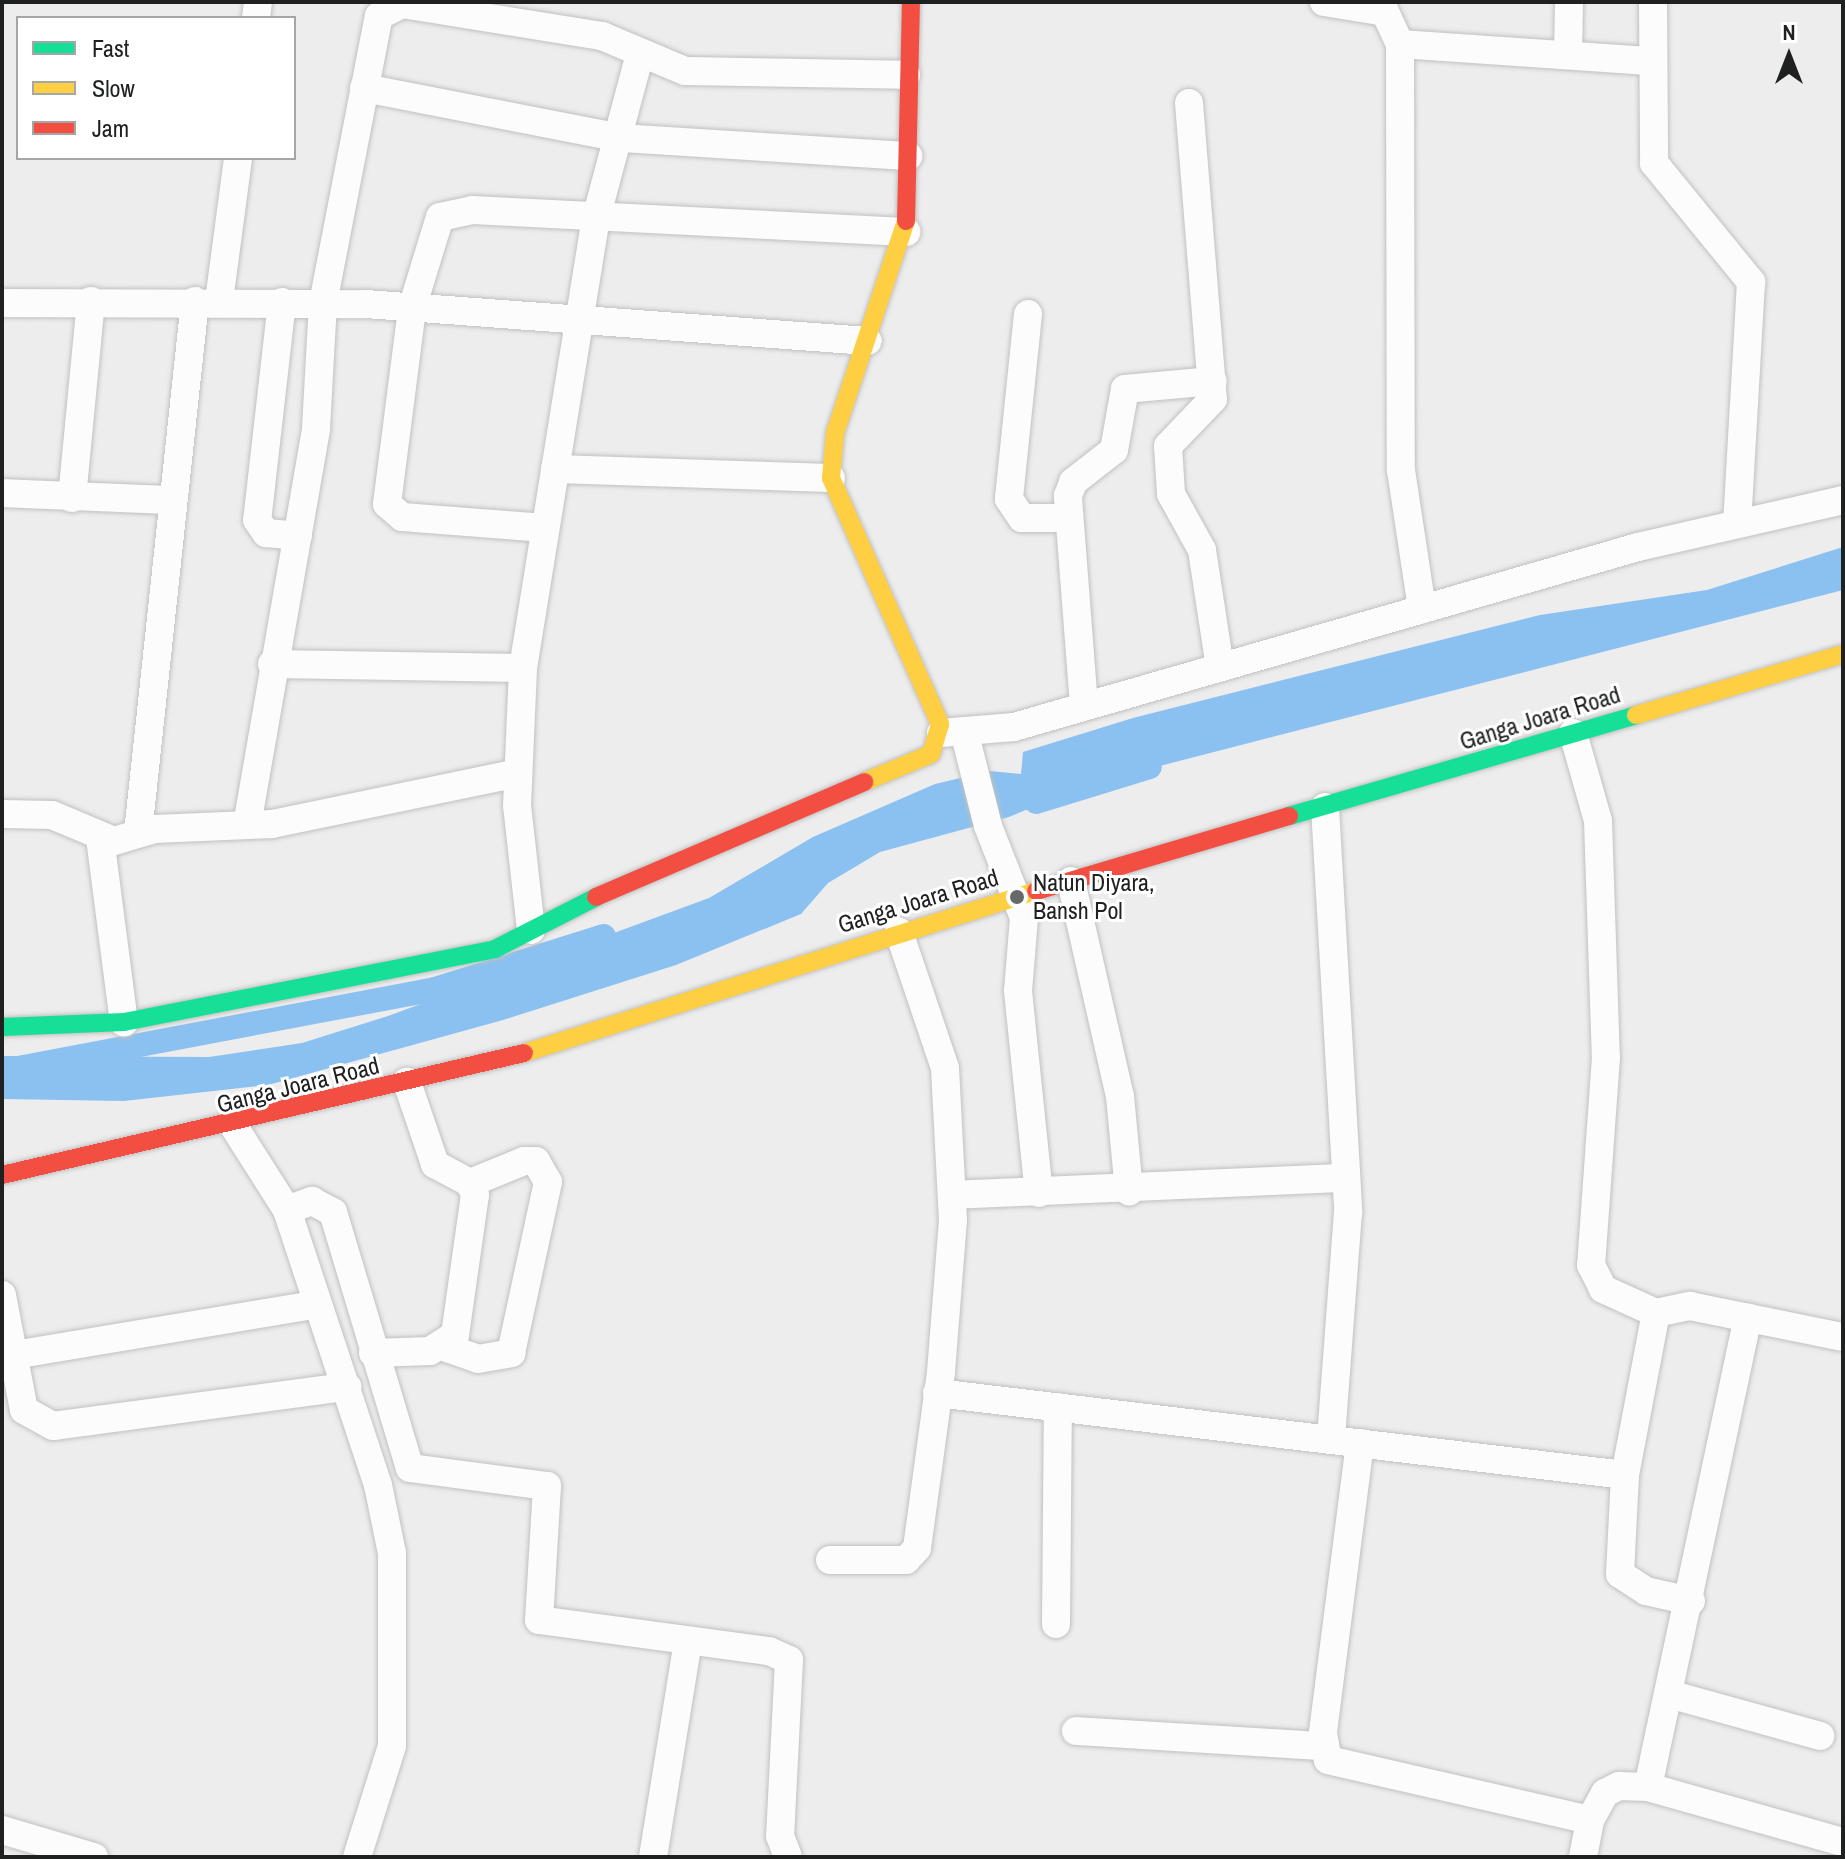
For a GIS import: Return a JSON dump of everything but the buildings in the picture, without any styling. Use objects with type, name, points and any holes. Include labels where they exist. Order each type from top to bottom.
[{"type":"main road","points":[[2,1027],[124,1022],[324,988],[495,949],[619,885],[931,754],[952,732],[831,478],[835,433],[906,232],[906,75],[911,2]]},
{"type":"main road","name":"Ganga Joara Road","points":[[2,1175],[233,1125],[492,1063],[899,932],[1843,654]]},
{"type":"street","points":[[1324,2],[1385,12],[1400,44],[1401,470],[1422,609]]},
{"type":"street","points":[[1568,55],[1569,2]]},
{"type":"street","points":[[1653,2],[1654,163],[1751,282],[1737,524]]},
{"type":"street","points":[[247,825],[272,664],[298,536],[319,408],[323,303],[379,16],[402,4],[602,36],[685,71],[906,75]]},
{"type":"street","points":[[1400,44],[1652,61]]},
{"type":"street","points":[[531,930],[518,773],[523,668],[596,218],[621,138],[640,54]]},
{"type":"street","points":[[364,88],[621,138],[908,156]]},
{"type":"street","points":[[1189,103],[1213,381],[1205,413],[1168,446],[1171,494],[1202,550],[1220,668]]},
{"type":"street","points":[[138,833],[172,500],[207,301],[238,160]]},
{"type":"street","points":[[545,528],[402,517],[387,504],[412,308],[440,217],[472,210],[906,232]]},
{"type":"street","points":[[72,498],[91,301]]},
{"type":"street","points":[[282,302],[257,520],[266,533],[298,536]]},
{"type":"street","points":[[2,303],[323,303],[868,341]]},
{"type":"street","points":[[1028,314],[1009,499],[1022,518],[1069,518]]},
{"type":"street","points":[[1084,706],[1069,518],[1073,482],[1114,450],[1125,389],[1213,381]]},
{"type":"street","points":[[555,469],[831,478]]},
{"type":"street","points":[[2,493],[172,500]]},
{"type":"street","points":[[1039,1193],[1018,991],[1024,918],[988,826],[971,771],[952,732],[1014,727],[1422,609],[1737,524],[1843,500]]},
{"type":"street","points":[[272,664],[523,668]]},
{"type":"street","points":[[1573,733],[1598,837],[1606,1057],[1593,1279],[1656,1313],[1690,1306],[1843,1337]]},
{"type":"street","points":[[2,814],[52,815],[100,838],[247,825],[518,773]]},
{"type":"street","points":[[1325,807],[1347,1235],[1331,1439]]},
{"type":"street","points":[[100,838],[124,1022]]},
{"type":"street","points":[[1071,881],[1120,1096],[1129,1192]]},
{"type":"street","points":[[830,1560],[906,1560],[917,1548],[937,1393],[953,1195],[945,1068],[899,932]]},
{"type":"street","points":[[407,1082],[435,1164],[470,1183],[475,1195],[458,1317],[444,1347]]},
{"type":"street","points":[[233,1125],[287,1210],[347,1387],[392,1553],[393,1736],[357,1857]]},
{"type":"street","points":[[373,1353],[444,1347],[478,1359],[511,1353],[548,1182],[536,1161],[524,1161],[470,1183]]},
{"type":"street","points":[[953,1195],[1129,1192],[1344,1178]]},
{"type":"street","points":[[287,1210],[312,1201],[333,1212],[410,1468],[547,1486],[539,1620],[780,1653],[794,1670],[780,1836],[788,1857]]},
{"type":"street","points":[[2,1295],[13,1417],[53,1426],[81,1426],[347,1387]]},
{"type":"street","points":[[7,1356],[318,1304]]},
{"type":"street","points":[[1656,1313],[1625,1475],[1620,1574],[1646,1591],[1691,1601]]},
{"type":"street","points":[[1648,1787],[1691,1601],[1748,1318]]},
{"type":"street","points":[[937,1393],[1625,1475]]},
{"type":"street","points":[[1056,1624],[1058,1407]]},
{"type":"street","points":[[1360,1443],[1323,1746],[1337,1766],[1590,1820]]},
{"type":"street","points":[[653,1857],[688,1642]]},
{"type":"street","points":[[1669,1694],[1820,1736]]},
{"type":"street","points":[[1076,1731],[1323,1746]]},
{"type":"street","points":[[1583,1857],[1590,1820],[1605,1793],[1648,1787],[1832,1846]]},
{"type":"street","points":[[2,1830],[94,1857]]},
{"type":"water","points":[[1843,547],[1843,590],[1086,785],[1009,817],[880,852],[828,883],[801,914],[676,965],[503,1020],[268,1085],[124,1101],[2,1099],[2,1056],[209,1057],[302,1043],[388,1016],[709,898],[813,837],[935,784],[990,771],[1021,774],[1023,752],[1133,718],[1540,615],[1707,590]]},
{"type":"waterway","points":[[1036,802],[1150,767]]},
{"type":"waterway","points":[[2,1071],[435,989],[604,936]]},
{"type":"traffic: fast","points":[[1289,816],[1636,715]]},
{"type":"traffic: fast","points":[[2,1027],[124,1022],[495,949],[596,897]]},
{"type":"traffic: slow","points":[[864,782],[931,754],[940,724],[831,478],[835,433],[906,221]]},
{"type":"traffic: slow","points":[[1636,715],[1843,654]]},
{"type":"traffic: slow","points":[[524,1053],[1036,891]]},
{"type":"traffic: jam","points":[[906,221],[911,2]]},
{"type":"traffic: jam","points":[[596,897],[864,782]]},
{"type":"traffic: jam","points":[[1036,891],[1289,816]]},
{"type":"traffic: jam","points":[[2,1175],[524,1053]]},
{"type":"place","name":"Natun Diyara, Bansh Pol","points":[[1017,897]]}]
